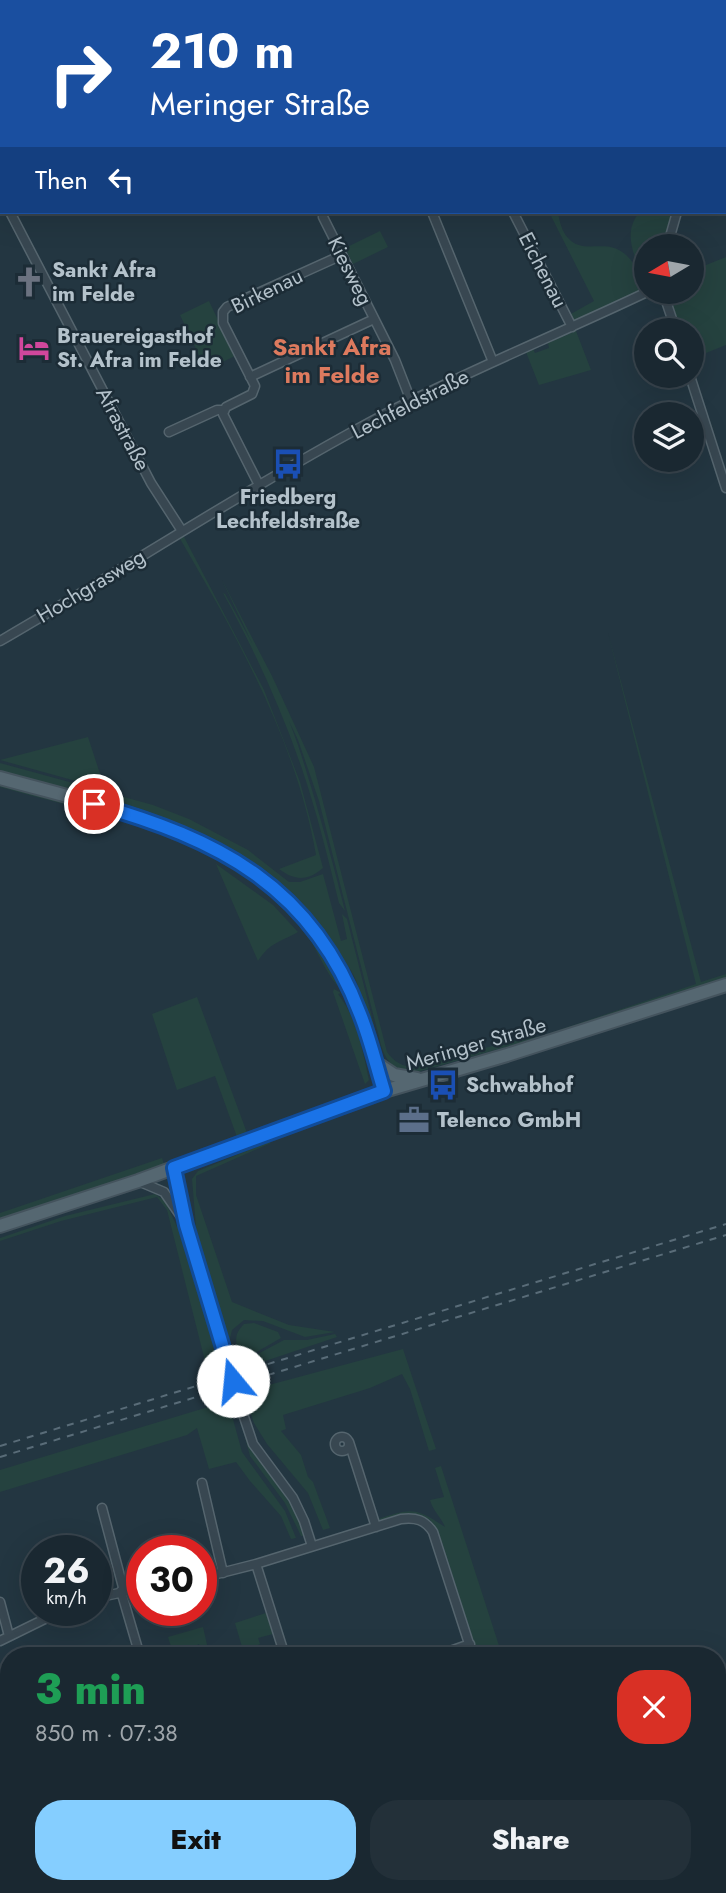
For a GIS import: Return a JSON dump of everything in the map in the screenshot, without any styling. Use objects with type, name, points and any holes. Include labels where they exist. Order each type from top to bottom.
[{"type":"main road","points":[[0,778],[147,819],[186,834],[219,850],[271,885],[317,933],[335,962],[361,1015],[384,1091]]},
{"type":"main road","name":"Meringer Straße","points":[[0,1226],[138,1181],[384,1091],[530,1048],[726,985]]},
{"type":"main road","points":[[376,1063],[394,1075],[421,1080]]},
{"type":"street","name":"Afrastraße","points":[[11,214],[151,483],[182,531]]},
{"type":"street","points":[[433,214],[493,362]]},
{"type":"street","name":"Eichenau","points":[[514,214],[572,327]]},
{"type":"street","points":[[671,234],[676,214]]},
{"type":"street","name":"Kiesweg","points":[[323,217],[411,401]]},
{"type":"street","name":"Birkenau","points":[[250,377],[222,317],[225,309],[342,255]]},
{"type":"street","name":"Lechfeldstraße","points":[[182,531],[411,401],[634,298]]},
{"type":"street","points":[[169,432],[217,410],[223,410],[252,394],[255,386],[250,377],[374,319]]},
{"type":"street","points":[[694,388],[726,488]]},
{"type":"street","points":[[223,410],[260,487]]},
{"type":"street","name":"Hochgrasweg","points":[[0,641],[182,531]]},
{"type":"street","points":[[174,1168],[186,1225],[253,1444],[293,1498],[312,1546]]},
{"type":"street","points":[[138,1181],[164,1192],[174,1202],[186,1225]]},
{"type":"street","points":[[349,1442],[376,1527]]},
{"type":"street","points":[[202,1483],[223,1573]]},
{"type":"street","points":[[102,1508],[138,1647]]},
{"type":"street","points":[[217,1574],[401,1519],[421,1520],[433,1532],[471,1647]]},
{"type":"street","points":[[256,1564],[282,1647]]},
{"type":"street","points":[[112,1594],[126,1590]]},
{"type":"street","points":[[0,1602],[9,1636]]},
{"type":"street","points":[[0,1640],[30,1626]]},
{"type":"street","points":[[462,1647],[470,1644]]},
{"type":"green space","points":[[550,214],[558,214],[564,233],[575,244],[619,250],[628,256],[634,265],[634,294],[577,322],[569,315],[594,301]]},
{"type":"green space","points":[[638,214],[673,214],[668,234],[634,234],[634,255],[631,228]]},
{"type":"green space","points":[[380,231],[388,247],[353,264],[345,248]]},
{"type":"green space","points":[[726,257],[726,345],[704,354],[704,318],[674,318],[670,304],[704,304],[704,266]]},
{"type":"green space","points":[[209,301],[235,356],[206,370],[180,315]]},
{"type":"green space","points":[[576,331],[591,370],[539,385],[526,352],[533,349],[535,353],[549,348],[548,343]]},
{"type":"green space","points":[[183,535],[264,690],[300,782],[323,868],[307,877],[291,876],[279,869],[316,855],[307,812],[294,771],[262,690],[179,537]]},
{"type":"green space","points":[[222,580],[272,676],[314,767],[387,1052],[396,1061],[415,1067],[507,1042],[541,1036],[696,984],[608,633],[701,982],[726,974],[726,979],[531,1042],[410,1074],[395,1067],[385,1056],[381,1045],[319,801],[298,740]]},
{"type":"green space","points":[[223,593],[265,668],[291,726],[317,807],[345,911],[339,903],[294,746],[266,679]]},
{"type":"green space","points":[[88,737],[105,789],[0,760]]},
{"type":"green space","points":[[0,763],[153,805],[189,819],[248,850],[289,882],[300,882],[323,874],[341,941],[347,939],[342,914],[347,919],[381,1053],[388,1066],[374,1044],[361,994],[348,967],[285,891],[257,867],[225,847],[151,816],[0,773]]},
{"type":"green space","points":[[0,782],[139,821],[222,857],[273,893],[314,938],[340,988],[297,924],[269,896],[209,855],[142,827],[0,787]]},
{"type":"green space","points":[[216,864],[273,905],[298,932],[271,946],[258,961]]},
{"type":"green space","points":[[334,989],[341,993],[338,994],[358,1035],[369,1080],[365,1084],[333,992]]},
{"type":"green space","points":[[197,997],[247,1133],[237,1137],[215,1076],[177,1090],[152,1014]]},
{"type":"green space","points":[[271,1143],[196,1176],[196,1195],[232,1302],[289,1325],[335,1332],[305,1337],[263,1321],[244,1320],[232,1330],[229,1342],[200,1248],[192,1179],[198,1171]]},
{"type":"green space","points":[[162,1158],[164,1164],[0,1221],[0,1213]]},
{"type":"green space","points":[[155,1194],[165,1201],[179,1231],[220,1365],[207,1369],[167,1210],[157,1197],[61,1221],[0,1241],[0,1238],[65,1216]]},
{"type":"green space","points":[[254,1323],[278,1332],[281,1338],[241,1361],[236,1337],[244,1324]]},
{"type":"green space","points":[[335,1334],[337,1337],[244,1368],[243,1362],[284,1340],[307,1340]]},
{"type":"green space","points":[[403,1349],[436,1449],[429,1451],[410,1389],[402,1374],[370,1388],[283,1415],[286,1429],[281,1431],[301,1455],[330,1528],[323,1530],[308,1493],[267,1444],[254,1423],[244,1393],[252,1404],[260,1406],[261,1400],[254,1397],[250,1390]]},
{"type":"green space","points":[[228,1401],[242,1452],[285,1511],[296,1538],[291,1539],[281,1516],[236,1462],[209,1469],[197,1428],[187,1435],[0,1492],[0,1470]]},
{"type":"green space","points":[[240,1419],[252,1450],[290,1503],[306,1536],[301,1536],[285,1503],[250,1456]]},
{"type":"green space","points":[[441,1466],[499,1647],[475,1647],[442,1542],[430,1520],[413,1515],[390,1520],[378,1519],[413,1511],[445,1527],[430,1500],[444,1497],[435,1468]]},
{"type":"green space","points":[[266,1613],[273,1634],[258,1638],[260,1644],[256,1647],[242,1647],[235,1623]]},
{"type":"green space","points":[[203,1627],[208,1647],[198,1644],[197,1647],[171,1647],[168,1637]]},
{"type":"railway","points":[[0,1446],[726,1224]]},
{"type":"railway","points":[[0,1457],[726,1235]]},
{"type":"place","name":"Sankt Afra im Felde","points":[[29,282]]},
{"type":"place","name":"Brauereigasthof St. Afra im Felde","points":[[34,348]]},
{"type":"place","name":"Friedberg Lechfeldstraße","points":[[288,464]]},
{"type":"place","name":"Schwabhof","points":[[443,1085]]},
{"type":"place","name":"Telenco GmbH","points":[[414,1120]]},
{"type":"district","name":"Sankt Afra im Felde","points":[[332,361]]},
{"type":"route","points":[[94,804],[147,819],[219,850],[271,885],[292,905],[317,933],[350,990],[361,1015],[384,1091],[174,1168],[197,1265],[233,1381]]}]
